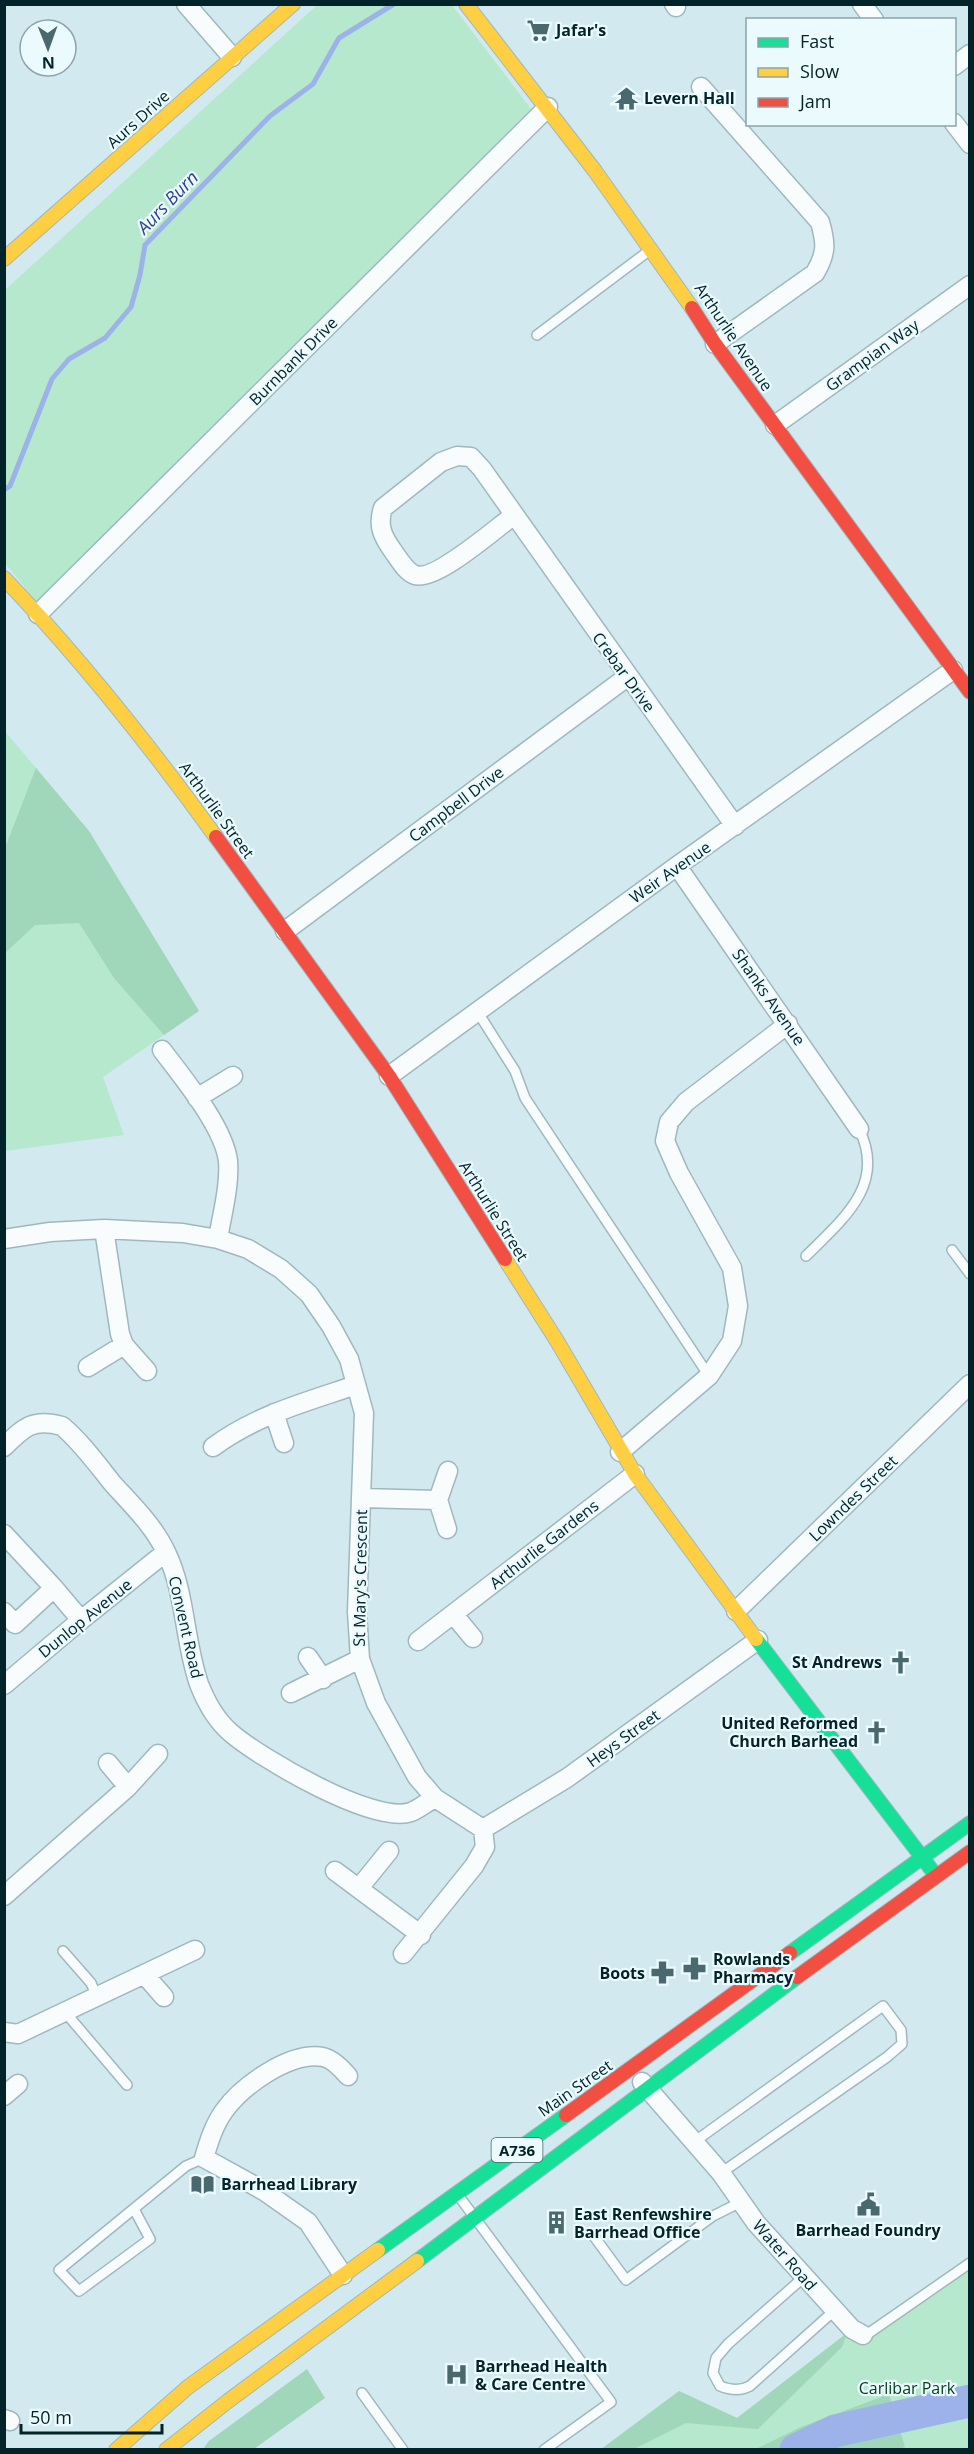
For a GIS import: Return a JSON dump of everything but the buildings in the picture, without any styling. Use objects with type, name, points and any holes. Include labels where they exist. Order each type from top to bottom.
[{"type":"street","points":[[186,4],[232,57]]},
{"type":"street","name":"Aurs Drive","points":[[4,259],[293,4]]},
{"type":"street","points":[[862,4],[872,18]]},
{"type":"street","name":"Arthurlie Avenue","points":[[468,5],[548,107],[652,249],[715,344],[969,692]]},
{"type":"street","points":[[956,64],[969,54]]},
{"type":"street","points":[[701,87],[820,222],[825,241],[824,259],[815,273],[715,344]]},
{"type":"street","name":"Burnbank Drive","points":[[38,614],[548,107]]},
{"type":"street","points":[[956,126],[969,144]]},
{"type":"street","name":"Grampian Way","points":[[775,425],[966,295]]},
{"type":"street","name":"Crebar Drive","points":[[513,516],[439,570],[424,576],[415,575],[406,569],[388,544],[380,529],[379,519],[383,508],[441,462],[457,456],[471,458],[482,469],[513,516],[735,826]]},
{"type":"street","name":"Arthurlie Street","points":[[4,578],[38,614],[160,760],[285,931],[389,1076],[557,1341],[620,1452],[635,1474],[811,1714],[936,1876]]},
{"type":"street","name":"Weir Avenue","points":[[389,1076],[677,866],[953,670]]},
{"type":"street","name":"Campbell Drive","points":[[285,931],[627,676]]},
{"type":"street","name":"Shanks Avenue","points":[[677,866],[859,1129]]},
{"type":"street","points":[[620,1452],[709,1376],[732,1341],[738,1306],[732,1268],[679,1173],[665,1142],[669,1122],[686,1102],[788,1024]]},
{"type":"street","points":[[162,1050],[224,1142],[228,1161],[228,1178],[218,1239]]},
{"type":"street","points":[[196,1098],[233,1076]]},
{"type":"street","points":[[104,1229],[124,1345],[147,1371]]},
{"type":"street","name":"St Mary's Crescent","points":[[4,1239],[50,1232],[104,1229],[183,1233],[218,1239],[248,1249],[265,1259],[281,1269],[309,1294],[332,1326],[349,1359],[364,1413],[357,1623],[360,1659],[376,1703],[417,1777],[435,1798],[483,1829]]},
{"type":"street","points":[[88,1367],[124,1345]]},
{"type":"street","name":"Lowndes Street","points":[[736,1611],[969,1384]]},
{"type":"street","points":[[213,1447],[236,1430],[274,1413],[356,1385]]},
{"type":"street","points":[[274,1413],[284,1443]]},
{"type":"street","name":"Convent Road","points":[[4,1447],[20,1431],[34,1423],[50,1422],[62,1426],[153,1531],[166,1552],[181,1595],[189,1646],[199,1685],[215,1715],[230,1732],[258,1754],[356,1803],[385,1812],[410,1813],[435,1798]]},
{"type":"street","points":[[447,1529],[438,1500],[448,1471]]},
{"type":"street","name":"Arthurlie Gardens","points":[[418,1641],[635,1474]]},
{"type":"street","name":"St Mary's Crescent","points":[[361,1498],[438,1500]]},
{"type":"street","points":[[4,1534],[81,1620]]},
{"type":"street","name":"Dunlop Avenue","points":[[4,1685],[166,1552]]},
{"type":"street","points":[[4,1612],[15,1624],[54,1588]]},
{"type":"street","points":[[454,1615],[473,1638]]},
{"type":"street","name":"Heys Street","points":[[483,1829],[567,1778],[758,1640]]},
{"type":"street","points":[[308,1657],[323,1678]]},
{"type":"street","name":"St Mary's Crescent","points":[[291,1693],[360,1659]]},
{"type":"street","points":[[4,1896],[128,1787],[158,1754]]},
{"type":"street","points":[[108,1763],[128,1787]]},
{"type":"street","name":"Main Street","points":[[116,2450],[188,2387],[632,2069],[969,1822]]},
{"type":"street","points":[[403,1954],[421,1935],[474,1866],[485,1847],[483,1829]]},
{"type":"street","points":[[359,1888],[389,1851]]},
{"type":"street","name":"A736","points":[[166,2450],[648,2088],[969,1852]]},
{"type":"street","points":[[335,1871],[421,1935]]},
{"type":"street","points":[[4,2032],[18,2034],[195,1950]]},
{"type":"street","points":[[144,1974],[164,1997]]},
{"type":"street","points":[[344,2275],[308,2222],[264,2191],[204,2158],[210,2137],[224,2110],[268,2072],[293,2060],[323,2057],[339,2065],[348,2076]]},
{"type":"street","name":"Water Road","points":[[632,2069],[721,2173],[756,2223],[852,2329],[863,2335]]},
{"type":"lane","points":[[537,335],[652,249]]},
{"type":"lane","points":[[477,1011],[515,1071],[525,1098],[709,1376]]},
{"type":"lane","points":[[806,1256],[850,1213],[862,1193],[867,1161],[859,1129]]},
{"type":"lane","points":[[952,1250],[969,1274]]},
{"type":"lane","points":[[63,1951],[91,1983],[97,1997]]},
{"type":"lane","points":[[694,2142],[883,2006],[901,2030],[902,2044],[887,2057],[721,2173]]},
{"type":"lane","points":[[64,2012],[127,2085]]},
{"type":"lane","points":[[134,2209],[150,2239],[78,2291],[59,2270],[186,2166],[204,2158]]},
{"type":"lane","points":[[456,2193],[611,2402],[544,2450]]},
{"type":"lane","points":[[593,2235],[626,2280],[713,2216],[741,2202]]},
{"type":"lane","name":"Water Road","points":[[863,2335],[969,2263]]},
{"type":"lane","points":[[804,2277],[728,2344],[716,2358],[713,2373],[720,2386],[744,2389],[750,2386],[835,2310]]},
{"type":"lane","points":[[362,2393],[404,2450]]},
{"type":"green space","points":[[317,5],[452,5],[531,109],[41,607],[5,563],[5,290]]},
{"type":"green space","points":[[4,730],[89,831],[199,1011],[103,1077],[124,1135],[5,1151]]},
{"type":"green space","points":[[36,768],[89,831],[199,1011],[164,1035],[114,978],[79,923],[35,925],[5,953],[5,848]]},
{"type":"green space","name":"Carlibar Park","points":[[969,2271],[969,2449],[600,2450],[679,2391],[737,2418],[847,2333],[877,2334]]},
{"type":"green space","points":[[847,2333],[842,2347],[758,2429],[686,2423],[634,2449],[600,2450],[679,2391],[737,2418]]},
{"type":"green space","points":[[307,2369],[325,2398],[254,2449],[203,2449],[209,2441]]},
{"type":"green space","points":[[889,2394],[905,2447],[897,2450],[756,2449],[801,2427]]},
{"type":"waterway","name":"Aurs Burn","points":[[4,490],[10,486],[52,379],[69,359],[105,338],[131,307],[145,245],[270,116],[313,84],[339,38],[394,4]]},
{"type":"waterway","points":[[796,2450],[835,2431],[970,2401]]},
{"type":"traffic: fast","points":[[756,1639],[934,1873]]},
{"type":"traffic: fast","points":[[790,1953],[970,1823]]},
{"type":"traffic: fast","points":[[417,2261],[797,1977]]},
{"type":"traffic: fast","points":[[378,2250],[566,2115]]},
{"type":"traffic: slow","points":[[4,259],[293,4]]},
{"type":"traffic: slow","points":[[466,4],[595,171],[692,308]]},
{"type":"traffic: slow","points":[[4,578],[114,704],[216,837]]},
{"type":"traffic: slow","points":[[505,1259],[557,1341],[635,1474],[756,1639]]},
{"type":"traffic: slow","points":[[116,2450],[188,2387],[378,2250]]},
{"type":"traffic: slow","points":[[166,2450],[228,2401],[417,2261]]},
{"type":"traffic: jam","points":[[692,308],[715,344],[970,692]]},
{"type":"traffic: jam","points":[[216,837],[389,1076],[505,1259]]},
{"type":"traffic: jam","points":[[797,1977],[970,1852]]},
{"type":"traffic: jam","points":[[566,2115],[790,1953]]},
{"type":"place","name":"Jafar's","points":[[538,30]]},
{"type":"place","name":"Levern Hall","points":[[626,98]]},
{"type":"place","name":"St Andrews","points":[[900,1662]]},
{"type":"place","name":"United Reformed Church Barhead","points":[[876,1732]]},
{"type":"place","name":"Rowlands Pharmacy","points":[[695,1968]]},
{"type":"place","name":"Boots","points":[[663,1973]]},
{"type":"place","name":"Barrhead Library","points":[[203,2184]]},
{"type":"place","name":"Barrhead Foundry","points":[[868,2205]]},
{"type":"place","name":"East Renfewshire Barrhead Office","points":[[556,2223]]},
{"type":"place","name":"Barrhead Health & Care Centre","points":[[457,2375]]}]
